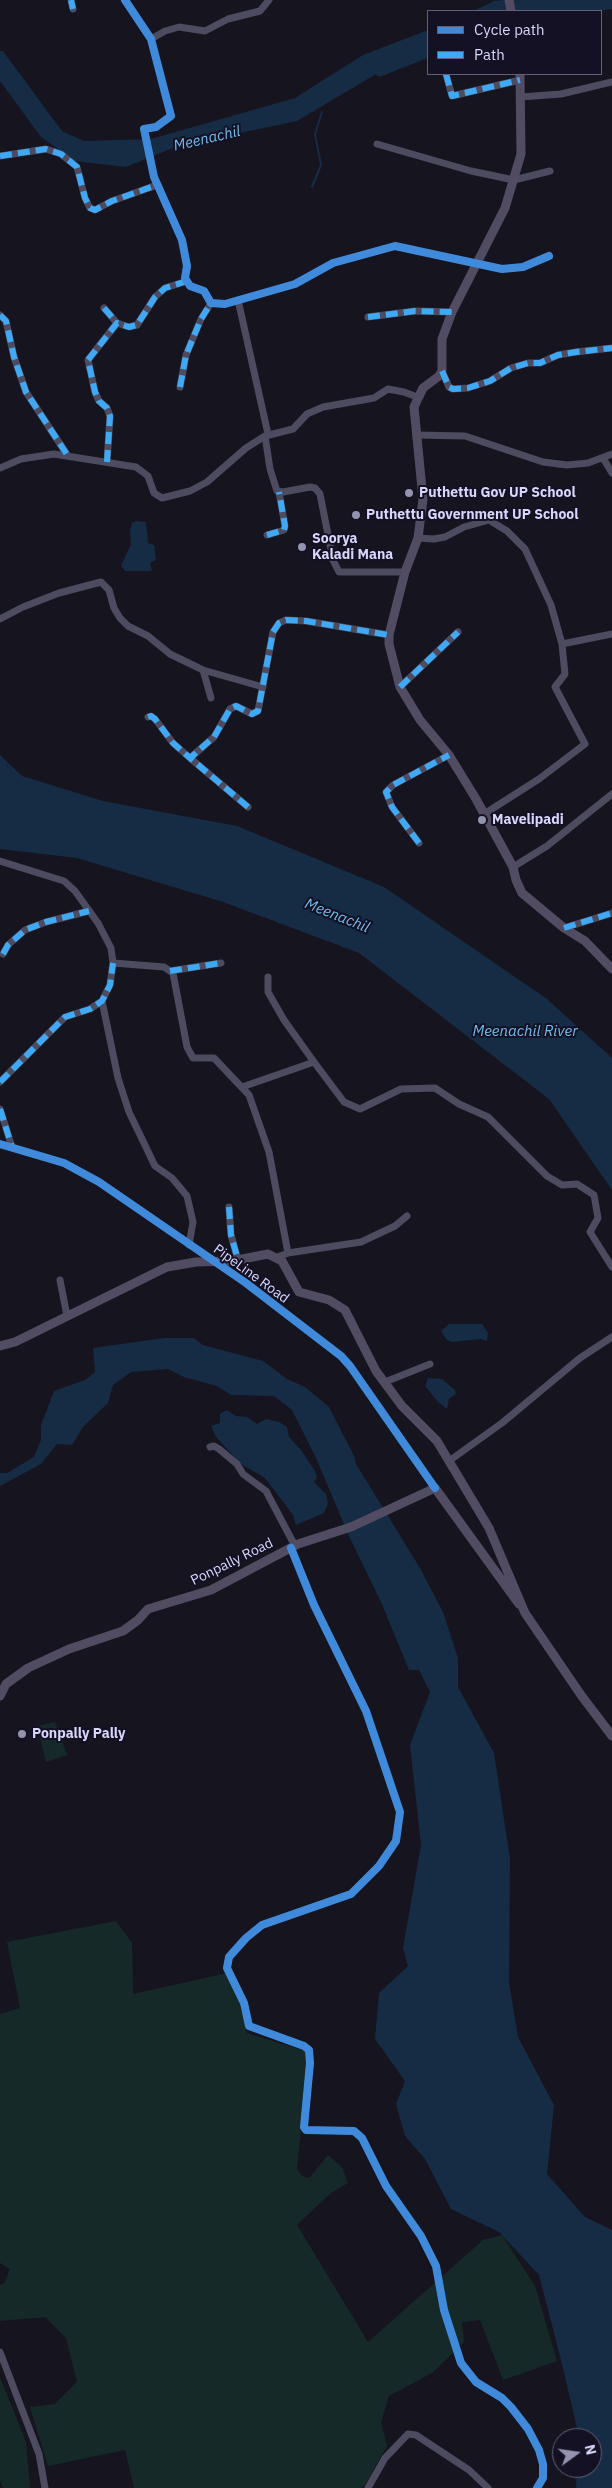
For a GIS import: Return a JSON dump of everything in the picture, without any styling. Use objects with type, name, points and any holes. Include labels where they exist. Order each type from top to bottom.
[{"type":"main road","points":[[520,77],[521,154],[514,180],[505,208],[452,312],[442,340],[442,371],[439,376],[423,388],[417,397],[414,407],[423,499],[418,538],[405,572],[389,634],[391,656],[400,687],[420,720],[448,755],[484,814],[514,867],[516,880],[522,893],[564,928],[585,941],[612,969]]},
{"type":"main road","points":[[0,1346],[15,1342],[167,1266],[196,1262],[215,1263],[268,1254],[282,1261],[299,1292],[329,1300],[345,1310],[376,1371],[402,1406],[437,1440],[489,1528],[525,1613],[581,1695],[612,1736]]},
{"type":"main road","name":"Ponpally Road","points":[[0,1696],[6,1684],[28,1668],[69,1649],[123,1631],[138,1620],[148,1609],[211,1590],[293,1547],[378,1516],[435,1488]]},
{"type":"main road","name":"PipeLine Road","points":[[435,1488],[525,1613]]},
{"type":"street","points":[[71,0],[73,9]]},
{"type":"street","points":[[125,0],[151,39],[171,116],[156,126],[144,129],[152,169],[157,185],[182,240],[187,266],[185,278],[190,286],[204,291],[212,303]]},
{"type":"street","points":[[151,39],[179,27],[205,31],[228,19],[260,11],[269,0]]},
{"type":"street","points":[[446,75],[452,96],[520,77]]},
{"type":"street","points":[[521,97],[561,94],[612,82]]},
{"type":"street","points":[[377,144],[471,171],[514,180],[550,171]]},
{"type":"street","points":[[0,156],[46,149],[61,154],[77,167],[85,198],[90,208],[95,210],[112,201],[157,185]]},
{"type":"street","points":[[212,303],[224,304],[295,284],[332,264],[395,246],[502,269],[513,269],[549,256]]},
{"type":"street","points":[[104,308],[117,323],[129,327],[137,324],[154,297],[164,288],[187,281]]},
{"type":"street","points":[[238,300],[266,435],[270,470],[279,492],[285,526],[284,530],[267,535]]},
{"type":"street","points":[[180,387],[186,354],[201,319],[212,303]]},
{"type":"street","points":[[368,317],[415,312],[452,312]]},
{"type":"street","points":[[0,315],[6,321],[14,358],[26,392],[68,456]]},
{"type":"street","points":[[106,462],[110,416],[107,408],[99,401],[94,392],[88,360],[117,323]]},
{"type":"street","points":[[442,371],[449,387],[454,389],[468,388],[490,381],[511,368],[528,363],[540,363],[558,355],[612,348]]},
{"type":"street","points":[[0,468],[38,455],[54,454],[136,467],[148,476],[154,493],[162,498],[190,491],[208,482],[246,448],[266,435],[293,429],[307,414],[322,407],[374,398],[388,389],[417,397]]},
{"type":"street","points":[[416,435],[465,436],[543,462],[567,465],[588,463],[612,454]]},
{"type":"street","points":[[603,458],[612,473]]},
{"type":"street","points":[[279,492],[310,487],[315,488],[320,494],[333,560],[339,572],[405,572]]},
{"type":"street","points":[[418,538],[434,539],[445,537],[464,527],[489,520],[498,524],[525,549],[551,604],[562,644],[565,674],[555,687],[585,744],[539,779],[484,814]]},
{"type":"street","points":[[0,619],[23,607],[50,597],[101,582],[109,590],[114,608],[120,618],[128,626],[148,636],[170,654],[203,670],[263,687]]},
{"type":"street","points":[[190,758],[214,737],[230,709],[236,706],[256,714],[273,632],[279,623],[286,620],[306,621],[389,634]]},
{"type":"street","points":[[400,687],[458,632]]},
{"type":"street","points":[[562,644],[612,634]]},
{"type":"street","points":[[203,670],[211,698]]},
{"type":"street","points":[[148,717],[151,716],[155,719],[173,743],[248,807]]},
{"type":"street","points":[[419,843],[392,807],[386,792],[393,785],[448,755]]},
{"type":"street","points":[[514,867],[547,846],[612,794]]},
{"type":"street","points":[[0,861],[64,881],[75,891],[98,923],[111,948],[113,963],[110,985],[102,1001],[90,1009],[65,1017],[0,1082]]},
{"type":"street","points":[[3,954],[8,945],[26,930],[46,922],[88,911]]},
{"type":"street","points":[[564,928],[612,913]]},
{"type":"street","points":[[170,971],[221,962]]},
{"type":"street","points":[[113,963],[164,967],[173,972],[187,1047],[193,1058],[214,1058],[249,1095],[269,1152],[288,1253]]},
{"type":"street","points":[[268,977],[268,992],[284,1020],[344,1102],[360,1109],[401,1089],[435,1088],[459,1104],[488,1117],[547,1176],[562,1185],[577,1184],[594,1195],[598,1218],[590,1232],[612,1267]]},
{"type":"street","points":[[102,1001],[118,1078],[129,1112],[155,1166],[172,1178],[187,1196],[192,1222],[189,1245]]},
{"type":"street","points":[[242,1087],[314,1062]]},
{"type":"street","points":[[0,1109],[12,1147]]},
{"type":"street","name":"PipeLine Road","points":[[0,1144],[64,1163],[99,1182],[215,1263],[341,1356],[350,1366],[435,1488]]},
{"type":"street","points":[[229,1207],[231,1235],[238,1260]]},
{"type":"street","points":[[275,1258],[288,1253],[361,1242],[395,1226],[407,1216]]},
{"type":"street","points":[[60,1280],[66,1316]]},
{"type":"street","points":[[449,1460],[502,1423],[580,1358],[612,1337]]},
{"type":"street","points":[[385,1382],[430,1364]]},
{"type":"street","points":[[210,1447],[214,1446],[219,1449],[237,1464],[243,1474],[266,1491],[293,1547],[314,1605],[366,1711],[400,1812],[396,1841],[379,1866],[351,1894],[262,1925],[246,1938],[229,1957],[227,1968],[244,2003],[249,2026],[304,2046],[309,2050],[310,2064],[304,2127],[306,2130],[354,2132],[362,2138],[386,2186],[421,2236],[436,2266],[444,2310],[461,2363],[476,2382],[502,2398],[511,2407],[528,2429],[539,2450],[543,2464],[543,2478],[537,2488]]},
{"type":"street","points":[[0,2352],[39,2454],[45,2488]]},
{"type":"street","points":[[368,2488],[385,2458],[408,2434],[416,2435],[469,2470],[488,2488]]},
{"type":"green space","points":[[55,1722],[67,1755],[46,1762],[37,1726]]},
{"type":"green space","points":[[116,1921],[132,1943],[133,1994],[232,1972],[247,2033],[309,2052],[297,2169],[302,2176],[309,2178],[328,2155],[342,2167],[348,2183],[331,2193],[297,2225],[368,2342],[483,2240],[502,2235],[535,2286],[557,2361],[503,2380],[480,2320],[462,2322],[464,2342],[432,2373],[389,2396],[381,2422],[387,2446],[365,2485],[361,2488],[134,2488],[125,2450],[48,2466],[30,2407],[55,2404],[77,2382],[66,2338],[45,2317],[0,2321],[0,2285],[4,2284],[10,2269],[0,2263],[0,2014],[20,2008],[7,1942]]},
{"type":"green space","points":[[0,2377],[26,2442],[30,2488],[3,2488],[0,2481]]},
{"type":"water","points":[[612,0],[612,9],[475,10],[494,1]]},
{"type":"water","points":[[427,30],[427,52],[393,64],[297,121],[178,146],[126,167],[75,161],[41,137],[0,81],[0,51],[3,51],[62,131],[84,141],[151,139],[295,98],[363,55]]},
{"type":"water","points":[[137,521],[146,522],[148,543],[154,545],[156,560],[150,563],[152,571],[125,571],[121,566],[131,544],[130,531],[132,523]]},
{"type":"water","name":"Meenachil River","points":[[0,755],[22,776],[103,801],[237,826],[384,887],[547,999],[612,1058],[612,1190],[549,1099],[359,953],[223,902],[77,858],[0,849]]},
{"type":"water","points":[[449,1324],[482,1324],[488,1333],[487,1341],[481,1339],[452,1342],[447,1340],[441,1331]]},
{"type":"water","points":[[164,1338],[194,1338],[203,1345],[263,1361],[287,1379],[305,1387],[329,1407],[354,1456],[356,1464],[420,1568],[443,1612],[458,1658],[458,1687],[494,1753],[510,1859],[509,1982],[518,2037],[554,2105],[547,2174],[585,2217],[612,2230],[612,2488],[576,2488],[576,2478],[602,2478],[602,2428],[577,2428],[539,2275],[499,2232],[451,2209],[425,2159],[405,2136],[396,2104],[405,2081],[375,2039],[379,1993],[408,1966],[403,1948],[421,1845],[410,1745],[430,1692],[419,1670],[409,1670],[381,1602],[349,1536],[316,1458],[292,1410],[274,1396],[231,1395],[217,1386],[184,1377],[168,1369],[131,1372],[113,1385],[108,1403],[83,1427],[72,1445],[57,1444],[41,1464],[0,1486],[0,1473],[7,1473],[34,1457],[41,1440],[41,1425],[54,1391],[85,1380],[95,1372],[93,1348]]},
{"type":"water","points":[[428,1378],[442,1379],[455,1390],[456,1394],[449,1399],[447,1409],[438,1402],[425,1386]]},
{"type":"water","points":[[227,1410],[236,1416],[247,1417],[257,1424],[266,1419],[279,1422],[287,1427],[289,1437],[301,1450],[315,1471],[317,1478],[314,1482],[326,1494],[328,1503],[324,1513],[296,1525],[293,1515],[265,1478],[241,1464],[216,1437],[211,1426],[220,1423],[220,1414]]},
{"type":"waterway","name":"Meenachil","points":[[380,71],[427,52]]},
{"type":"waterway","points":[[312,187],[321,165],[315,134],[322,112]]},
{"type":"marked path","points":[[71,0],[73,9]]},
{"type":"marked path","points":[[446,75],[452,96],[520,80]]},
{"type":"marked path","points":[[0,156],[46,149],[61,154],[77,167],[85,198],[90,208],[95,210],[112,201],[157,185]]},
{"type":"marked path","points":[[107,462],[110,416],[107,408],[99,401],[95,392],[88,360],[117,323],[129,327],[137,325],[155,297],[165,288],[187,281]]},
{"type":"marked path","points":[[180,387],[186,355],[201,319],[211,303]]},
{"type":"marked path","points":[[104,308],[117,323]]},
{"type":"marked path","points":[[368,317],[415,311],[452,312]]},
{"type":"marked path","points":[[0,315],[6,321],[14,357],[26,392],[68,456]]},
{"type":"marked path","points":[[442,371],[449,387],[453,389],[468,388],[490,381],[511,368],[528,363],[540,363],[558,355],[612,348]]},
{"type":"marked path","points":[[267,535],[284,530],[285,526],[279,492]]},
{"type":"marked path","points":[[248,807],[190,758],[214,737],[230,709],[236,706],[252,714],[258,711],[273,632],[279,623],[286,620],[306,621],[389,635]]},
{"type":"marked path","points":[[400,687],[458,632]]},
{"type":"marked path","points":[[148,717],[151,716],[155,719],[173,743],[190,758]]},
{"type":"marked path","points":[[419,843],[392,807],[386,792],[393,785],[449,755]]},
{"type":"marked path","points":[[3,954],[8,945],[25,930],[46,922],[89,911]]},
{"type":"marked path","points":[[564,928],[612,913]]},
{"type":"marked path","points":[[0,1082],[65,1017],[90,1009],[102,1001],[110,985],[113,963]]},
{"type":"marked path","points":[[170,971],[221,963]]},
{"type":"marked path","points":[[0,1109],[12,1147]]},
{"type":"marked path","points":[[229,1207],[231,1235],[238,1260]]},
{"type":"cycle path","points":[[125,0],[151,39],[171,116],[156,127],[144,129],[154,177],[182,240],[187,266],[185,278],[190,286],[204,291],[211,303],[225,304],[295,284],[333,263],[395,246],[502,269],[523,267],[549,256]]},
{"type":"cycle path","points":[[0,1144],[64,1163],[99,1182],[246,1283],[341,1356],[350,1366],[435,1488]]},
{"type":"cycle path","points":[[291,1548],[314,1605],[366,1711],[400,1812],[396,1841],[379,1866],[351,1894],[262,1925],[246,1938],[229,1957],[227,1968],[244,2003],[249,2026],[304,2046],[309,2050],[310,2063],[304,2127],[306,2130],[354,2131],[362,2138],[386,2186],[421,2236],[436,2266],[444,2310],[461,2363],[476,2382],[502,2398],[511,2407],[528,2429],[539,2450],[543,2464],[543,2478],[537,2488]]},
{"type":"place","name":"Puthettu Gov UP School","points":[[409,493]]},
{"type":"place","name":"Puthettu Government UP School","points":[[356,515]]},
{"type":"place","name":"Soorya Kaladi Mana","points":[[302,547]]},
{"type":"place","name":"Mavelipadi","points":[[482,820]]},
{"type":"place","name":"Ponpally Pally","points":[[22,1734]]}]
